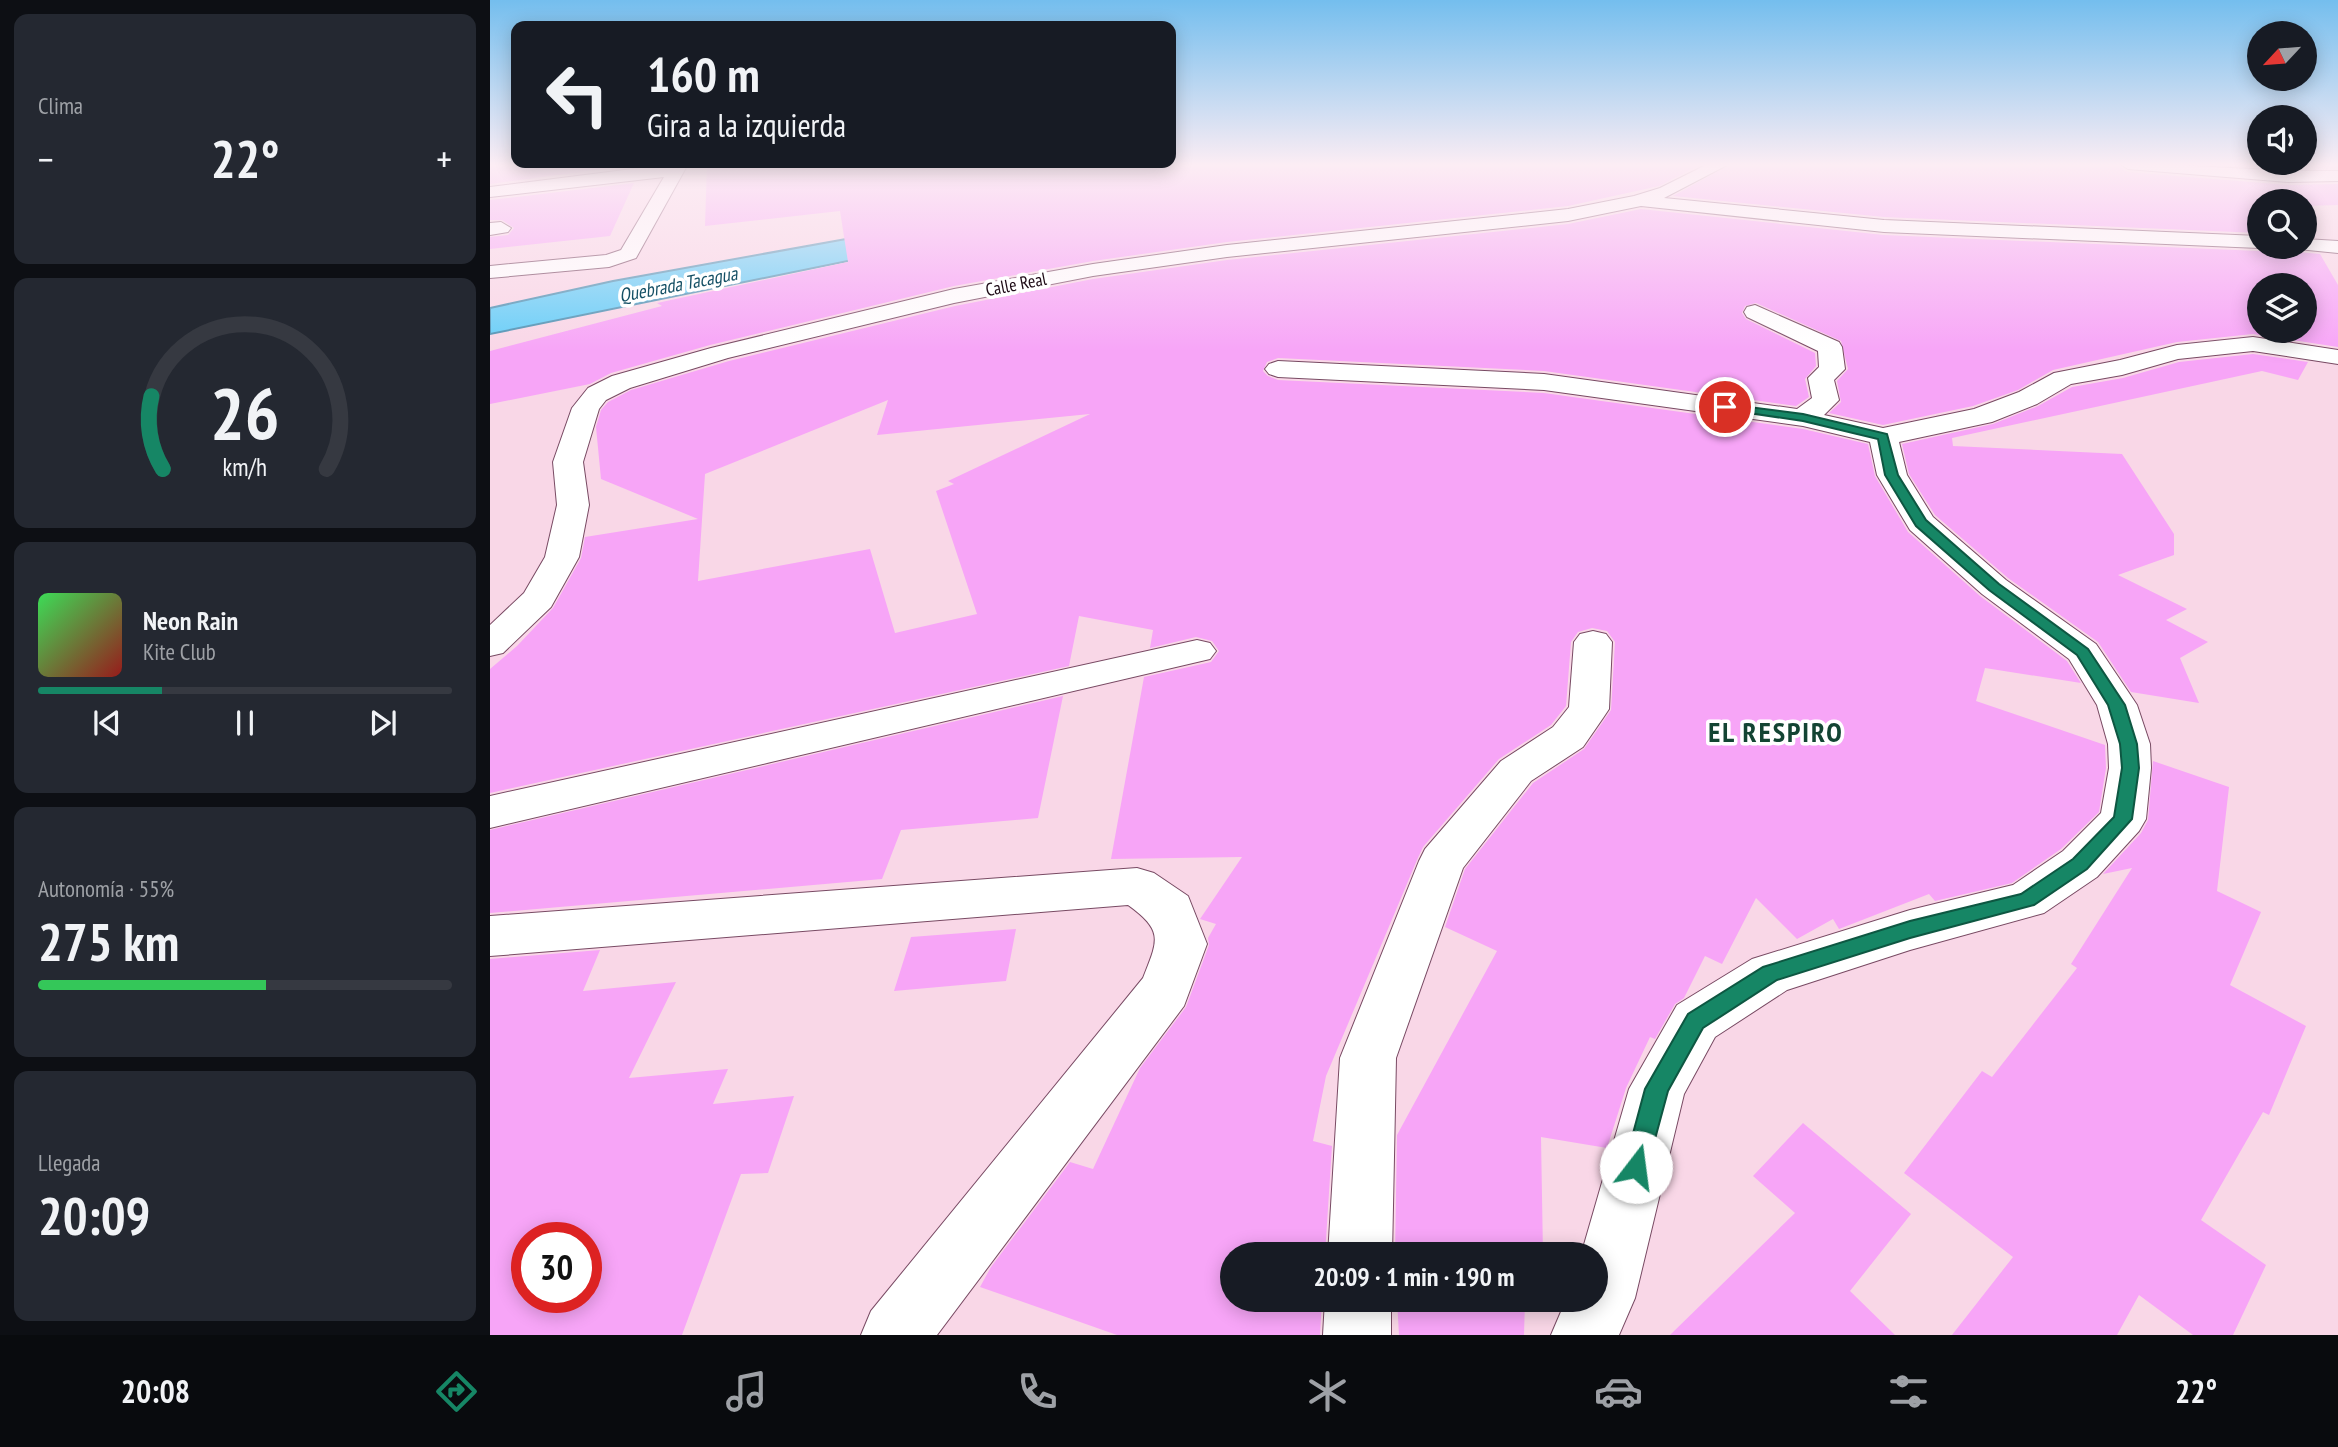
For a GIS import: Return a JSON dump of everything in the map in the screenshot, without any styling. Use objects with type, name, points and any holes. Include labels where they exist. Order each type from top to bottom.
[{"type":"street","points":[[490,272],[609,261],[629,254],[645,226]]},
{"type":"street","name":"Calle Real","points":[[490,645],[538,599],[562,556],[573,505],[568,462],[586,408],[597,394],[621,382],[720,353],[954,296],[1093,270],[1361,232],[1430,226]]},
{"type":"street","points":[[1891,226],[2247,241]]},
{"type":"street","points":[[2317,246],[2338,247]]},
{"type":"street","points":[[1755,312],[1830,347],[1832,369],[1821,378],[1826,400],[1803,418]]},
{"type":"street","points":[[1278,369],[1544,382],[1803,418],[1883,437],[1982,416],[2028,398],[2063,378],[2122,367],[2177,352],[2253,344],[2338,357]]},
{"type":"street","points":[[1585,1335],[1602,1298],[1657,1089],[1696,1021],[1770,974],[1910,930],[2027,900],[2080,864],[2123,819],[2130,768],[2129,744],[2117,705],[2083,652],[1994,587],[1921,523],[1892,475],[1883,437]]},
{"type":"street","points":[[1361,1242],[1368,1058],[1442,861],[1516,771],[1567,737],[1589,709],[1593,642]]},
{"type":"street","points":[[490,812],[1198,651]]},
{"type":"street","points":[[490,936],[1137,886],[1171,910],[1182,944],[1165,990],[895,1335]]},
{"type":"street","points":[[1357,1335],[1358,1312]]},
{"type":"water","name":"Quebrada Tacagua","points":[[857,237],[926,245],[490,334],[490,308],[613,281]]},
{"type":"building","points":[[511,226],[614,226],[610,236],[490,249],[490,237],[508,235],[514,228]]},
{"type":"building","points":[[842,226],[1376,226],[1227,242],[1093,261],[954,286],[710,345],[611,373],[590,384],[490,404],[490,351],[662,306],[657,303],[848,262]]},
{"type":"building","points":[[1546,226],[1803,226],[1884,235],[2247,250],[2247,259],[2317,259],[2317,254],[2320,254],[2338,285],[2338,347],[2312,343],[2317,343],[2317,273],[2247,273],[2247,335],[2177,342],[2053,370],[2018,390],[1973,406],[1883,425],[1829,413],[1841,402],[1837,381],[1848,369],[1841,341],[1756,303],[1745,306],[1742,313],[1746,319],[1815,353],[1816,366],[1805,379],[1809,397],[1796,406],[1544,371],[1278,358],[1267,362],[1263,371],[1278,380],[1544,393],[1803,429],[1868,444],[1875,476],[1908,532],[1980,596],[2067,661],[2081,683],[1985,668],[1976,701],[2105,745],[2106,768],[2099,812],[2061,849],[2012,883],[1935,901],[1929,894],[1839,929],[1833,919],[1797,939],[1756,898],[1722,964],[1705,956],[1684,998],[1675,1004],[1655,1039],[1650,1037],[1626,1088],[1607,1148],[1541,1137],[1543,1242],[1395,1242],[1397,1135],[1497,951],[1445,927],[1465,869],[1533,783],[1584,749],[1611,710],[1615,642],[1607,631],[1592,628],[1578,632],[1571,642],[1566,706],[1551,725],[1499,759],[1423,847],[1326,1076],[1313,1141],[1332,1146],[1326,1242],[1220,1242],[1220,1312],[1321,1312],[1320,1335],[1117,1335],[980,1287],[991,1267],[1070,1162],[1093,1169],[1140,1068],[1186,1007],[1209,945],[1208,938],[1216,924],[1200,919],[1242,857],[1111,859],[1144,677],[1211,662],[1219,651],[1212,641],[1196,637],[1150,648],[1153,630],[1079,616],[1069,666],[490,793],[490,669],[517,646],[553,608],[581,558],[585,537],[698,519],[601,479],[596,427],[601,410],[608,402],[631,390],[729,361],[955,306],[1093,279],[1227,260]],"holes":[[[888,400],[877,435],[1090,414],[948,481],[954,484],[936,491],[977,614],[895,633],[870,549],[698,581],[705,474]]]},
{"type":"building","points":[[2102,226],[2247,226],[2247,232]]},
{"type":"building","points":[[2253,354],[2308,362],[2298,380],[2262,371],[1952,438],[1953,446],[2122,454],[2174,534],[2174,555],[2118,575],[2187,609],[2166,620],[2208,642],[2180,658],[2199,703],[2131,692],[2098,642],[2008,578],[1935,515],[1909,474],[1902,444],[1993,424],[2038,406],[2072,387],[2123,378],[2179,362]]},
{"type":"building","points":[[1063,696],[1038,818],[901,830],[882,879],[490,913],[490,830]]},
{"type":"building","points":[[2153,761],[2229,787],[2217,891],[2261,912],[2230,985],[2306,1026],[2269,1115],[2263,1112],[2201,1220],[2266,1265],[2233,1335],[2193,1335],[2139,1295],[2117,1335],[1952,1335],[2013,1257],[1904,1173],[1982,1071],[1992,1077],[2077,968],[2071,964],[2132,868],[2103,874],[2141,833],[2148,820]]},
{"type":"building","points":[[1016,929],[1006,981],[894,991],[911,937]]},
{"type":"building","points":[[600,950],[583,991],[676,982],[629,1078],[728,1069],[713,1104],[794,1096],[768,1173],[741,1174],[682,1335],[490,1335],[490,959]]},
{"type":"building","points":[[1803,1123],[1911,1214],[1850,1291],[1895,1335],[1670,1335],[1795,1213],[1753,1176]]},
{"type":"building","points":[[1398,1312],[1525,1312],[1524,1335],[1399,1335]]},
{"type":"district","name":"EL RESPIRO","points":[[1776,731]]},
{"type":"route","points":[[1636,1167],[1657,1089],[1696,1021],[1770,974],[1910,930],[2027,900],[2080,864],[2123,819],[2130,768],[2129,744],[2117,705],[2083,652],[1994,587],[1921,523],[1892,475],[1883,437],[1803,418],[1725,407]]}]
